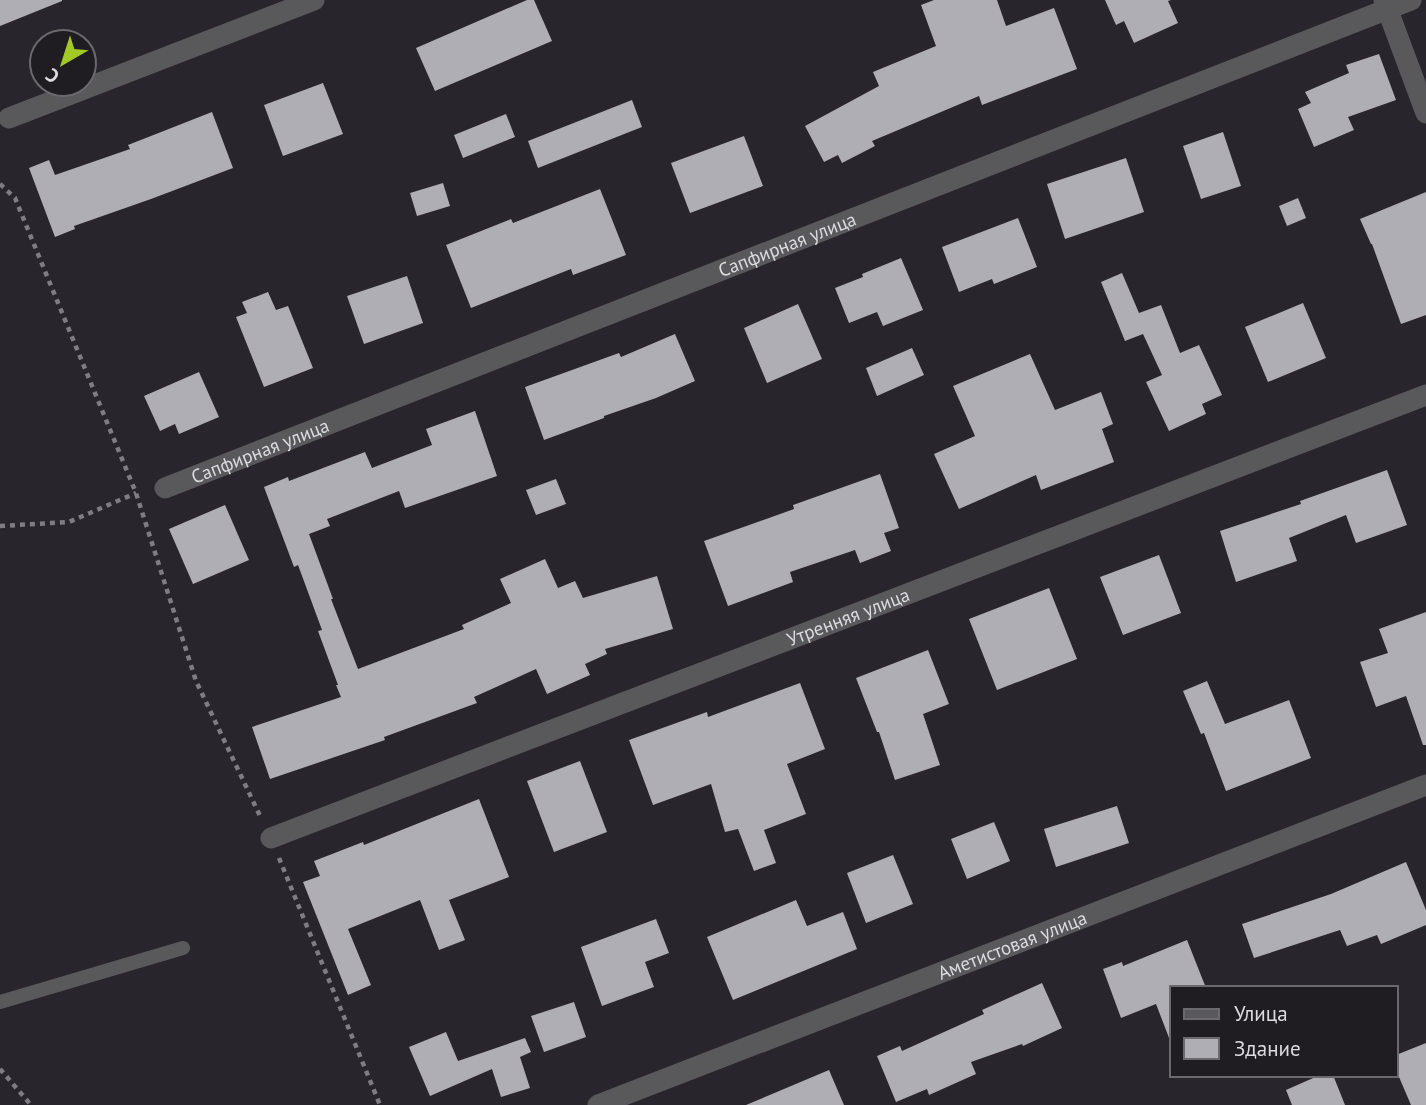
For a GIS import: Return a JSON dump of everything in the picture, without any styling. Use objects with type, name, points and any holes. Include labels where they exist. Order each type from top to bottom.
[{"type":"street","points":[[9,118],[314,0]]},
{"type":"street","name":"Сапфирная улица","points":[[165,488],[1385,5],[1411,0]]},
{"type":"street","points":[[1385,5],[1426,113]]},
{"type":"street","name":"Утренняя улица","points":[[271,838],[1426,395]]},
{"type":"street","name":"Аметистовая улица","points":[[598,1105],[1426,785]]},
{"type":"lane","points":[[0,1002],[183,948]]},
{"type":"path","points":[[0,184],[15,198],[136,493],[196,681],[271,838],[380,1105]]},
{"type":"path","points":[[0,526],[69,522],[136,493]]},
{"type":"path","points":[[0,1069],[31,1105]]},
{"type":"building","points":[[0,0],[62,0],[62,1],[0,26]]},
{"type":"building","points":[[527,0],[534,0],[552,41],[435,91],[416,48]]},
{"type":"building","points":[[934,0],[997,0],[1006,26],[1054,8],[1077,69],[982,105],[979,96],[872,141],[875,146],[842,163],[838,155],[824,162],[805,126],[879,86],[873,72],[936,46],[921,5]]},
{"type":"building","points":[[1105,0],[1171,0],[1168,1],[1178,23],[1134,43],[1124,21],[1116,25]]},
{"type":"building","points":[[1379,54],[1396,100],[1348,117],[1354,130],[1314,147],[1298,109],[1311,103],[1305,92],[1349,73],[1346,65]]},
{"type":"building","points":[[323,83],[343,134],[283,156],[264,105]]},
{"type":"building","points":[[632,100],[642,127],[538,168],[528,141]]},
{"type":"building","points":[[212,112],[233,168],[74,226],[75,229],[55,237],[29,168],[49,160],[55,175],[130,149],[128,145]]},
{"type":"building","points":[[506,114],[515,137],[463,158],[454,135]]},
{"type":"building","points":[[1223,132],[1241,186],[1201,199],[1183,146]]},
{"type":"building","points":[[744,136],[763,186],[690,213],[671,163]]},
{"type":"building","points":[[1126,158],[1144,212],[1065,239],[1047,184]]},
{"type":"building","points":[[443,183],[450,206],[417,216],[410,193]]},
{"type":"building","points":[[600,189],[626,255],[573,275],[571,269],[471,308],[446,245],[511,219],[513,223]]},
{"type":"building","points":[[1426,192],[1426,315],[1401,324],[1360,219]]},
{"type":"building","points":[[1298,198],[1306,218],[1287,226],[1279,206]]},
{"type":"building","points":[[1018,218],[1037,267],[994,284],[992,279],[959,292],[942,247]]},
{"type":"building","points":[[901,258],[923,310],[883,326],[877,312],[849,323],[835,288]]},
{"type":"building","points":[[1122,273],[1139,313],[1161,305],[1180,353],[1199,345],[1222,395],[1202,404],[1206,414],[1169,431],[1146,382],[1162,375],[1143,334],[1125,341],[1101,282]]},
{"type":"building","points":[[407,276],[423,323],[364,344],[347,296]]},
{"type":"building","points":[[268,292],[276,310],[288,306],[313,368],[264,387],[236,317],[247,313],[242,302]]},
{"type":"building","points":[[1303,303],[1326,358],[1268,382],[1245,327]]},
{"type":"building","points":[[798,304],[822,359],[767,383],[744,328]]},
{"type":"building","points":[[675,334],[695,381],[544,440],[525,387],[619,353],[621,357]]},
{"type":"building","points":[[912,348],[924,375],[877,396],[866,368]]},
{"type":"building","points":[[1030,354],[1055,410],[1101,392],[1113,424],[1102,429],[1114,462],[1041,490],[1036,475],[959,509],[934,454],[975,436],[953,386]]},
{"type":"building","points":[[199,372],[219,417],[179,434],[175,424],[160,431],[144,396]]},
{"type":"building","points":[[475,411],[497,476],[405,508],[399,491],[327,519],[330,526],[309,534],[358,669],[464,629],[462,625],[511,603],[500,579],[545,559],[558,588],[575,581],[583,598],[657,576],[673,629],[605,649],[607,654],[585,664],[590,675],[547,694],[536,669],[474,697],[477,703],[384,737],[385,740],[270,779],[252,727],[341,697],[318,631],[322,630],[298,565],[294,567],[264,487],[288,477],[289,481],[365,452],[372,468],[432,445],[426,429]]},
{"type":"building","points":[[1387,470],[1407,525],[1356,543],[1346,515],[1289,538],[1297,561],[1236,582],[1220,531],[1301,504],[1300,501]]},
{"type":"building","points":[[880,474],[899,528],[884,533],[891,551],[860,563],[855,550],[790,572],[793,582],[728,606],[704,541],[794,509],[793,505]]},
{"type":"building","points":[[556,479],[566,504],[536,515],[526,490]]},
{"type":"building","points":[[225,505],[249,560],[193,584],[169,529]]},
{"type":"building","points":[[1159,555],[1181,613],[1123,635],[1100,577]]},
{"type":"building","points":[[1049,588],[1077,659],[997,690],[969,619]]},
{"type":"building","points":[[1426,612],[1426,745],[1423,745],[1406,696],[1376,707],[1360,662],[1388,653],[1379,629]]},
{"type":"building","points":[[928,650],[949,704],[923,714],[940,765],[895,780],[879,732],[856,678]]},
{"type":"building","points":[[1207,681],[1225,724],[1289,700],[1311,758],[1226,791],[1204,733],[1201,734],[1183,691]]},
{"type":"building","points":[[800,683],[825,749],[787,764],[806,814],[764,830],[776,863],[754,871],[738,829],[725,832],[711,784],[653,805],[629,740],[707,712],[708,717]]},
{"type":"building","points":[[580,761],[607,832],[554,852],[527,781]]},
{"type":"building","points":[[479,799],[509,877],[449,900],[465,940],[439,950],[420,900],[348,929],[371,985],[348,995],[303,882],[320,876],[314,861],[363,842],[364,845]]},
{"type":"building","points":[[1117,806],[1129,843],[1056,867],[1044,829]]},
{"type":"building","points":[[994,822],[1010,861],[967,879],[951,839]]},
{"type":"building","points":[[893,855],[913,904],[866,923],[847,873]]},
{"type":"building","points":[[1406,862],[1426,910],[1426,925],[1381,944],[1377,935],[1347,946],[1340,930],[1254,958],[1242,924],[1331,894]]},
{"type":"building","points":[[796,900],[807,926],[843,912],[857,949],[733,1000],[707,937]]},
{"type":"building","points":[[656,919],[669,953],[645,962],[654,987],[602,1006],[581,947]]},
{"type":"building","points":[[1187,940],[1205,986],[1170,986],[1170,1040],[1156,1004],[1121,1018],[1103,969],[1122,962],[1123,966]]},
{"type":"building","points":[[1042,983],[1062,1028],[1023,1046],[1022,1044],[971,1062],[976,1074],[929,1095],[927,1089],[896,1102],[877,1056],[900,1046],[902,1051],[984,1014],[982,1010]]},
{"type":"building","points":[[574,1002],[586,1037],[544,1052],[531,1016]]},
{"type":"building","points":[[446,1032],[458,1061],[525,1038],[531,1052],[520,1057],[530,1088],[501,1097],[492,1069],[430,1096],[409,1047]]},
{"type":"building","points":[[1426,1043],[1426,1105],[1411,1105],[1398,1075],[1398,1054]]},
{"type":"building","points":[[829,1070],[844,1105],[746,1105]]},
{"type":"building","points":[[1315,1077],[1334,1077],[1345,1105],[1292,1105],[1286,1090]]}]
